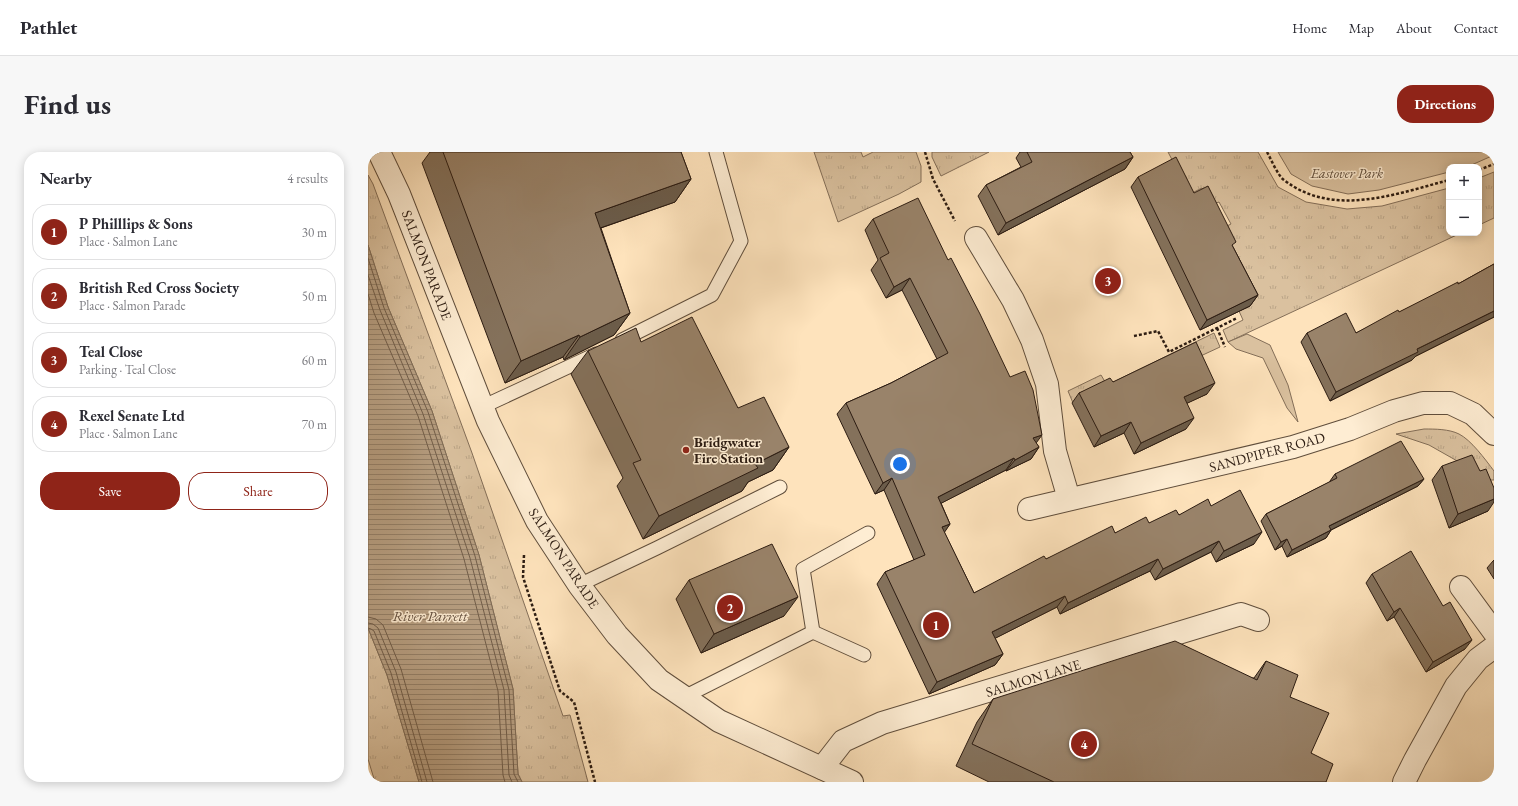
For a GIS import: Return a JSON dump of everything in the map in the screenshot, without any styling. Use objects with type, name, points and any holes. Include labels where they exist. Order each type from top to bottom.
[{"type":"street","name":"SALMON PARADE","points":[[379,152],[399,194],[482,407],[537,521],[579,585],[617,636],[658,680],[719,721],[852,782]]},
{"type":"street","points":[[976,238],[1013,300],[1032,340],[1047,384],[1055,451],[1069,499]]},
{"type":"street","name":"SANDPIPER ROAD","points":[[1029,509],[1293,447],[1350,429],[1394,411],[1423,404],[1450,403],[1473,414],[1494,434]]},
{"type":"street","points":[[1461,587],[1494,632]]},
{"type":"street","name":"SALMON LANE","points":[[822,768],[843,741],[882,723],[1241,614],[1258,620]]},
{"type":"street","points":[[1404,782],[1456,686],[1478,660],[1494,647]]},
{"type":"lane","points":[[482,407],[581,361],[712,295],[741,241],[716,152]]},
{"type":"lane","points":[[579,585],[658,548],[780,487]]},
{"type":"lane","points":[[813,632],[803,569],[868,533]]},
{"type":"lane","points":[[813,632],[864,655]]},
{"type":"lane","points":[[684,697],[813,632]]},
{"type":"path","points":[[925,152],[933,179],[963,236],[973,231],[976,238]]},
{"type":"path","points":[[1267,152],[1283,180],[1308,194],[1347,202],[1380,198],[1446,181]]},
{"type":"path","points":[[1482,169],[1494,164]]},
{"type":"path","points":[[1134,336],[1158,331],[1169,352],[1237,318]]},
{"type":"path","points":[[1217,328],[1225,347]]},
{"type":"path","points":[[537,521],[524,550],[523,576],[560,691],[574,702],[596,782]]},
{"type":"green space","points":[[814,152],[861,152],[863,157],[873,152],[916,152],[921,166],[921,182],[899,194],[838,222]]},
{"type":"green space","points":[[932,152],[989,152],[941,176],[932,157]]},
{"type":"green space","points":[[1168,152],[1258,152],[1278,187],[1306,202],[1347,209],[1382,206],[1446,189],[1446,236],[1455,236],[1228,342],[1223,330],[1243,320],[1239,311],[1223,228],[1231,224],[1219,202],[1211,205],[1202,188],[1190,194]]},
{"type":"green space","name":"Eastover Park","points":[[1278,152],[1494,152],[1494,155],[1474,164],[1446,164],[1446,173],[1379,190],[1348,194],[1312,186],[1291,174]]},
{"type":"green space","points":[[1494,172],[1494,218],[1482,224],[1482,200],[1482,177]]},
{"type":"green space","points":[[368,175],[373,184],[472,453],[563,716],[570,715],[588,782],[522,782],[518,774],[513,689],[479,555],[432,411],[388,307],[368,245]]},
{"type":"green space","points":[[1214,333],[1220,347],[1192,360],[1073,403],[1068,391],[1101,375],[1107,385]]},
{"type":"green space","points":[[1247,334],[1270,345],[1288,385],[1298,422],[1287,408],[1263,358],[1236,349],[1228,342]]},
{"type":"green space","points":[[1424,429],[1446,430],[1455,432],[1464,437],[1478,450],[1494,471],[1494,480],[1484,480],[1459,462],[1429,445],[1396,434]]},
{"type":"green space","points":[[368,628],[387,675],[419,782],[375,782],[368,759]]},
{"type":"water","name":"River Parrett","points":[[368,245],[388,307],[432,411],[479,555],[513,689],[518,774],[522,782],[419,782],[387,675],[368,628]]},
{"type":"building","points":[[443,152],[681,152],[691,179],[595,213],[630,313],[580,337],[579,335],[521,361]]},
{"type":"building","points":[[1027,152],[1130,152],[1133,157],[1006,223],[986,185],[1032,162]]},
{"type":"building","points":[[1176,157],[1194,193],[1208,186],[1236,242],[1232,245],[1258,295],[1207,320],[1138,177]]},
{"type":"building","points":[[918,198],[948,260],[951,258],[980,314],[1010,377],[1025,371],[1033,390],[1042,435],[1033,438],[1039,447],[1015,460],[1014,458],[938,497],[950,524],[942,527],[974,593],[1044,556],[1046,559],[1112,526],[1115,533],[1146,517],[1149,523],[1176,510],[1179,515],[1208,499],[1211,506],[1240,490],[1262,532],[1224,551],[1219,541],[1163,569],[1158,559],[1068,603],[1065,596],[992,632],[1003,654],[937,682],[885,572],[925,555],[892,478],[883,483],[846,403],[891,383],[948,353],[910,278],[894,287],[880,258],[889,253],[873,219]]},
{"type":"building","points":[[1494,264],[1494,311],[1417,349],[1418,352],[1336,392],[1307,333],[1346,313],[1356,333],[1398,310],[1399,312],[1458,282],[1458,284]]},
{"type":"building","name":"Bridgwater Fire Station","points":[[692,317],[738,408],[764,397],[789,447],[755,464],[758,468],[659,516],[633,463],[641,460],[588,351],[636,328],[641,342]]},
{"type":"building","points":[[1196,342],[1215,383],[1184,397],[1194,418],[1141,443],[1131,422],[1101,436],[1079,393],[1110,378],[1113,382]]},
{"type":"building","points":[[1401,441],[1424,479],[1329,526],[1331,530],[1292,550],[1287,539],[1281,542],[1266,514],[1337,478],[1335,474]]},
{"type":"building","points":[[1472,455],[1480,471],[1486,469],[1494,488],[1494,499],[1458,514],[1442,466]]},
{"type":"building","points":[[772,544],[798,597],[714,634],[689,580]]},
{"type":"building","points":[[1411,551],[1443,606],[1450,602],[1472,640],[1433,662],[1400,608],[1394,612],[1372,574]]},
{"type":"building","points":[[1175,641],[1257,680],[1266,661],[1298,675],[1290,697],[1329,713],[1311,753],[1333,764],[1326,782],[1054,782],[972,744],[993,699]]},
{"type":"place","name":"Teal Close","points":[[1108,281]]},
{"type":"place","name":"Bridgwater Fire Station","points":[[686,450]]},
{"type":"place","name":"British Red Cross Society","points":[[730,608]]},
{"type":"place","name":"P Philllips & Sons","points":[[936,625]]},
{"type":"place","name":"Rexel Senate Ltd","points":[[1084,744]]}]
